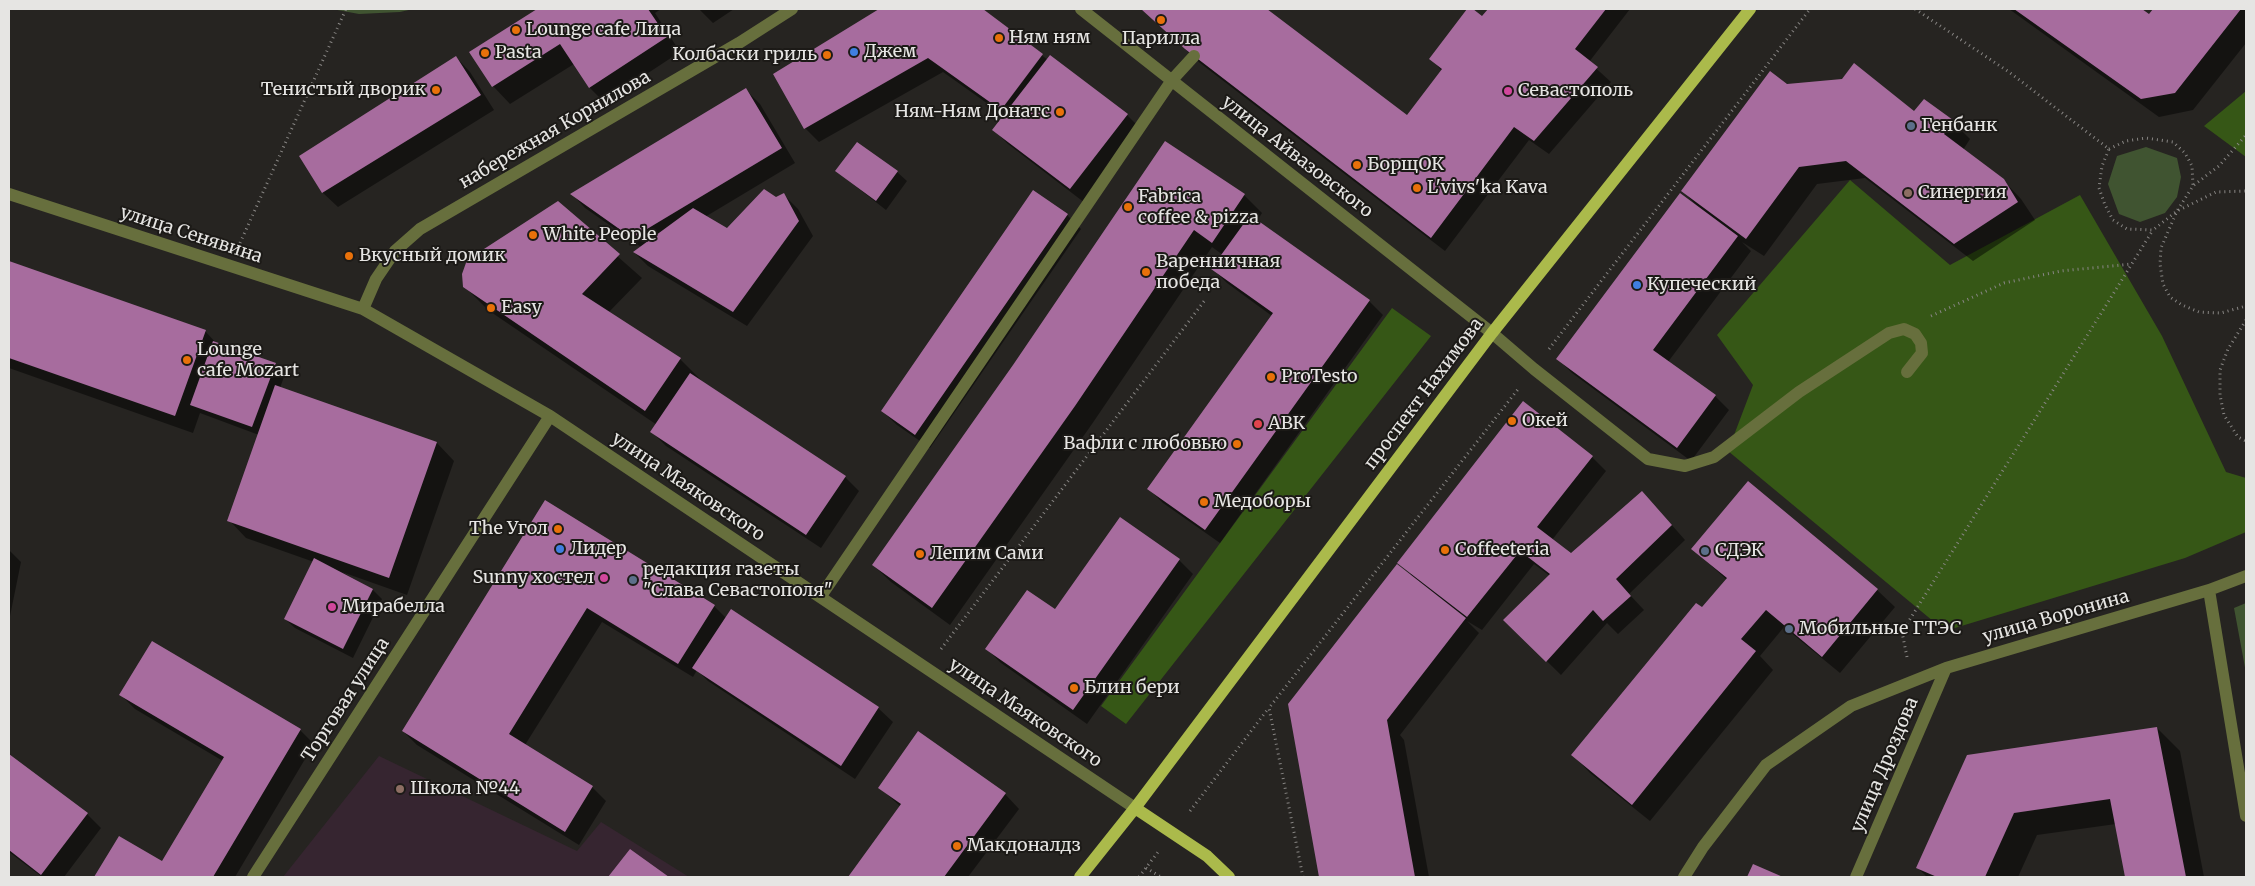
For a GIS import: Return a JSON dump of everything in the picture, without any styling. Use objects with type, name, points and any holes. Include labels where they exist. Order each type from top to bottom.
[{"type":"main road","name":"проспект Нахимова","points":[[1080,877],[1135,808],[1492,333],[1750,9]]},
{"type":"main road","points":[[1135,808],[1207,856],[1229,877]]},
{"type":"street","name":"набережная Корнилова","points":[[363,309],[376,279],[395,252],[420,229],[730,48],[792,9]]},
{"type":"street","name":"улица Айвазовского","points":[[1081,9],[1492,333],[1534,369],[1648,459],[1685,466],[1714,457],[1799,392],[1855,354],[1889,333],[1904,329]]},
{"type":"street","points":[[821,596],[1172,80],[1194,56]]},
{"type":"street","name":"улица Сенявина","points":[[9,194],[363,309]]},
{"type":"street","name":"улица Маяковского","points":[[363,309],[550,416],[1135,808]]},
{"type":"street","points":[[1904,329],[1915,334],[1921,343],[1922,353],[1907,372]]},
{"type":"street","name":"Торговая улица","points":[[253,877],[550,416]]},
{"type":"street","name":"улица Воронина","points":[[1684,877],[1703,847],[1766,765],[1851,706],[1946,668],[2209,590],[2246,576]]},
{"type":"street","points":[[2209,590],[2246,816]]},
{"type":"street","name":"улица Дроздова","points":[[1856,877],[1946,668]]},
{"type":"path","points":[[230,266],[346,9]]},
{"type":"path","points":[[1190,812],[1534,369],[1810,9]]},
{"type":"path","points":[[1915,9],[2009,72],[2109,149]]},
{"type":"path","points":[[2246,135],[2218,166],[2193,186],[2177,211],[2161,248],[2160,264],[2163,284],[2170,297],[2182,305],[2199,312],[2221,313],[2246,306]]},
{"type":"path","points":[[2154,230],[2126,229],[2113,220],[2104,205],[2099,188],[2102,166],[2109,149],[2126,141],[2146,138],[2173,142],[2185,153],[2192,166],[2193,186]]},
{"type":"path","points":[[1907,658],[1902,632],[2154,230],[2177,211],[2216,192],[2246,191]]},
{"type":"path","points":[[1904,329],[2004,283],[2061,271],[2132,264]]},
{"type":"path","points":[[927,668],[1205,300]]},
{"type":"path","points":[[2246,320],[2228,349],[2220,370],[2220,395],[2224,414],[2238,437],[2246,441]]},
{"type":"path","points":[[1269,708],[1303,877]]},
{"type":"path","points":[[1139,877],[1160,849]]},
{"type":"path","points":[[1146,868],[1161,877]]},
{"type":"shaded area","name":"Школа №44","points":[[379,756],[577,851],[601,822],[689,877],[283,877]]},
{"type":"green space","points":[[332,9],[413,9],[400,12],[359,14]]},
{"type":"green space","points":[[2246,91],[2246,157],[2204,126]]},
{"type":"green space","points":[[2146,147],[2177,158],[2181,177],[2177,197],[2165,213],[2140,222],[2119,214],[2108,184],[2117,156]]},
{"type":"green space","points":[[1850,180],[1950,265],[2080,195],[2162,336],[2226,472],[2246,478],[2246,532],[2185,558],[1945,631],[1728,451],[1753,385],[1717,335]]},
{"type":"green space","points":[[1392,308],[1431,336],[1126,724],[1101,706]]},
{"type":"green space","points":[[2246,603],[2246,673],[2234,608]]},
{"type":"building","points":[[537,9],[648,9],[667,37],[589,88],[560,44],[492,87],[469,52]]},
{"type":"building","points":[[879,9],[983,9],[1043,54],[1001,110],[928,58],[804,129],[773,74]]},
{"type":"building","points":[[1141,9],[1267,9],[1407,115],[1442,69],[1429,59],[1467,9],[1473,9],[1482,16],[1488,9],[1606,9],[1575,49],[1598,67],[1534,141],[1514,127],[1431,238],[1185,49]]},
{"type":"building","points":[[2014,9],[2142,9],[2149,14],[2153,9],[2241,9],[2175,93],[2141,99]]},
{"type":"building","points":[[1050,55],[1128,114],[1070,189],[992,130]]},
{"type":"building","points":[[456,56],[481,95],[322,193],[299,156]]},
{"type":"building","points":[[1854,63],[1914,111],[1924,99],[1953,120],[1944,134],[2004,179],[2018,202],[1954,244],[1846,161],[1799,167],[1746,239],[1681,191],[1770,71],[1787,84],[1842,79]]},
{"type":"building","points":[[746,88],[782,148],[632,238],[570,194]]},
{"type":"building","points":[[1165,141],[1245,194],[1212,243],[1194,230],[1075,406],[932,608],[872,565],[1013,365]]},
{"type":"building","points":[[857,142],[898,171],[876,201],[835,171]]},
{"type":"building","points":[[764,189],[776,197],[784,193],[799,221],[733,312],[633,252],[693,208],[727,228]]},
{"type":"building","points":[[1033,190],[1068,214],[915,435],[881,411]]},
{"type":"building","points":[[1680,193],[1738,236],[1653,350],[1716,395],[1677,448],[1556,359]]},
{"type":"building","points":[[558,201],[620,254],[582,294],[681,358],[645,411],[463,287],[462,274],[467,260]]},
{"type":"building","points":[[1250,215],[1370,300],[1205,530],[1147,489],[1273,313],[1211,269]]},
{"type":"building","points":[[9,261],[206,330],[175,416],[9,358]]},
{"type":"building","points":[[213,341],[276,363],[252,427],[190,405]]},
{"type":"building","points":[[690,373],[846,476],[806,535],[650,432]]},
{"type":"building","points":[[275,385],[437,442],[389,578],[227,521]]},
{"type":"building","points":[[1523,401],[1593,456],[1537,527],[1571,553],[1642,491],[1672,525],[1616,579],[1631,596],[1603,621],[1593,610],[1546,662],[1503,620],[1550,574],[1520,551],[1467,617],[1397,563]]},
{"type":"building","points":[[1748,481],[1878,589],[1822,657],[1766,610],[1741,639],[1756,651],[1632,805],[1571,755],[1696,603],[1702,607],[1727,578],[1691,549]]},
{"type":"building","points":[[545,500],[715,605],[678,664],[587,608],[509,734],[593,786],[565,832],[402,731]]},
{"type":"building","points":[[1120,517],[1180,559],[1073,710],[985,649],[1027,590],[1055,609]]},
{"type":"building","points":[[314,558],[373,589],[343,649],[284,619]]},
{"type":"building","points":[[1397,564],[1466,618],[1387,720],[1415,877],[1319,877],[1288,704]]},
{"type":"building","points":[[731,609],[879,707],[841,766],[692,668]]},
{"type":"building","points":[[152,641],[301,729],[213,877],[94,877],[119,836],[162,861],[224,757],[119,695]]},
{"type":"building","points":[[2157,727],[2186,877],[2125,877],[2110,799],[2014,813],[1985,877],[1937,877],[1916,868],[1967,755]]},
{"type":"building","points":[[918,731],[1006,793],[944,877],[848,877],[901,804],[878,788]]},
{"type":"building","points":[[9,754],[88,813],[41,875],[9,850]]},
{"type":"building","points":[[630,849],[669,877],[608,877]]},
{"type":"building","points":[[1753,864],[1783,877],[1747,877]]},
{"type":"place","name":"Парилла","points":[[1161,20]]},
{"type":"place","name":"Lounge cafe Лица","points":[[516,30]]},
{"type":"place","name":"Ням ням","points":[[999,38]]},
{"type":"place","name":"Джем","points":[[854,52]]},
{"type":"place","name":"Pasta","points":[[485,53]]},
{"type":"place","name":"Колбаски гриль","points":[[827,55]]},
{"type":"place","name":"Тенистый дворик","points":[[436,90]]},
{"type":"place","name":"Севастополь","points":[[1508,91]]},
{"type":"place","name":"Ням-Ням Донатс","points":[[1060,112]]},
{"type":"place","name":"Генбанк","points":[[1911,126]]},
{"type":"place","name":"БорщОК","points":[[1357,165]]},
{"type":"place","name":"L'vivs'ka Kava","points":[[1417,188]]},
{"type":"place","name":"Синергия","points":[[1908,193]]},
{"type":"place","name":"Fabrica coffee & pizza","points":[[1128,207]]},
{"type":"place","name":"White People","points":[[533,235]]},
{"type":"place","name":"Вкусный домик","points":[[349,256]]},
{"type":"place","name":"Варенничная победа","points":[[1146,272]]},
{"type":"place","name":"Купеческий","points":[[1637,285]]},
{"type":"place","name":"Easy","points":[[491,308]]},
{"type":"place","name":"Lounge cafe Mozart","points":[[187,360]]},
{"type":"place","name":"ProTesto","points":[[1271,377]]},
{"type":"place","name":"Окей","points":[[1512,421]]},
{"type":"place","name":"АВК","points":[[1258,424]]},
{"type":"place","name":"Вафли с любовью","points":[[1237,444]]},
{"type":"place","name":"Медоборы","points":[[1204,502]]},
{"type":"place","name":"The Угол","points":[[558,529]]},
{"type":"place","name":"Лидер","points":[[560,549]]},
{"type":"place","name":"Coffeeteria","points":[[1445,550]]},
{"type":"place","name":"СДЭК","points":[[1705,551]]},
{"type":"place","name":"Лепим Сами","points":[[920,554]]},
{"type":"place","name":"Sunny хостел","points":[[604,578]]},
{"type":"place","name":"редакция газеты \"Слава Севастополя\"","points":[[633,580]]},
{"type":"place","name":"Мирабелла","points":[[332,607]]},
{"type":"place","name":"Мобильные ГТЭС","points":[[1789,629]]},
{"type":"place","name":"Блин бери","points":[[1074,688]]},
{"type":"place","name":"Школа №44","points":[[400,789]]},
{"type":"place","name":"Макдоналдз","points":[[957,846]]}]
